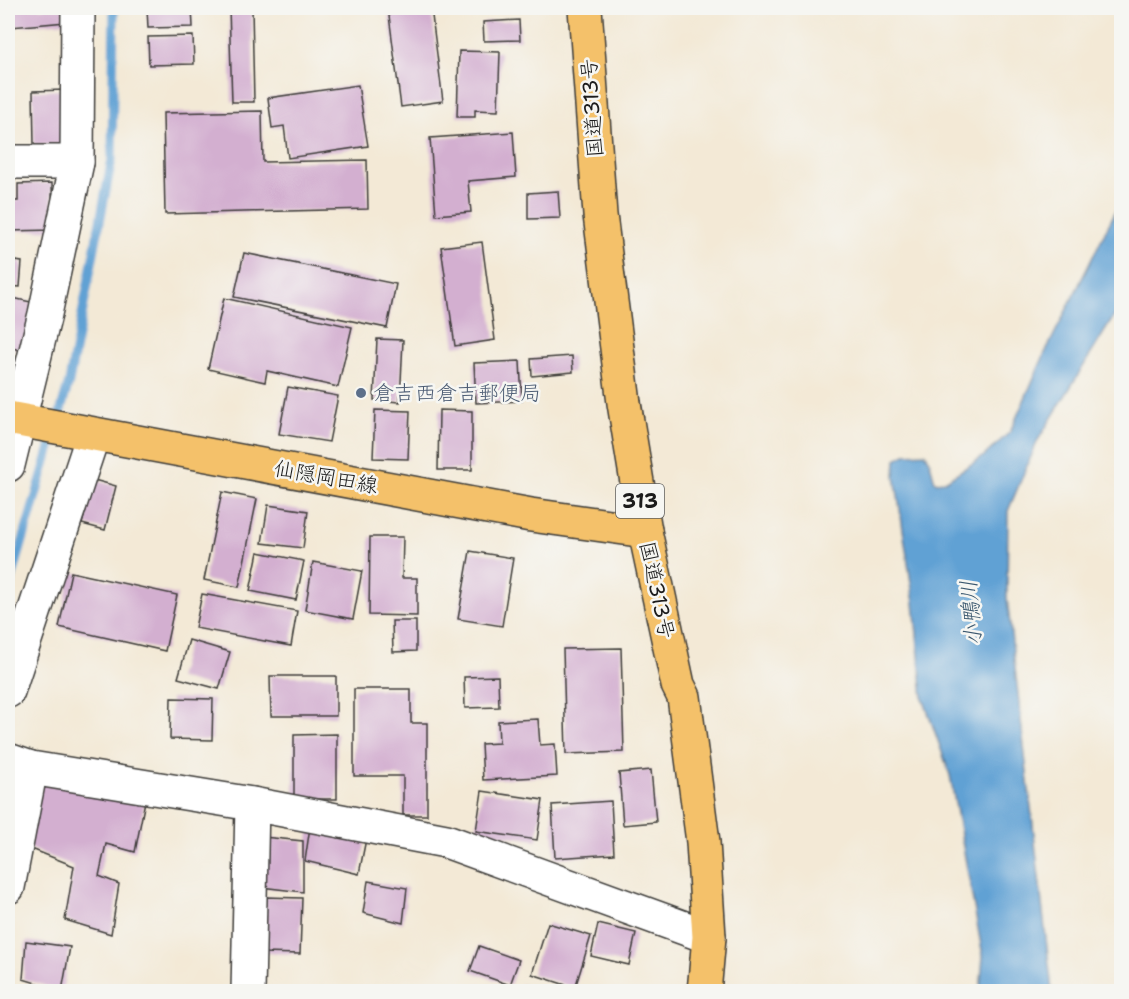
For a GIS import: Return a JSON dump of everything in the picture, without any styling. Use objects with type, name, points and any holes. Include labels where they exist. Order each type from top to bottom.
[{"type":"main road","name":"国道313号","points":[[585,8],[600,215],[624,403],[645,531],[678,685],[684,697],[704,842],[709,937],[704,992]]},
{"type":"main road","name":"仙隠岡田線","points":[[19,420],[531,515],[645,531]]},
{"type":"street","points":[[8,465],[77,162],[78,8]]},
{"type":"street","points":[[8,162],[77,162]]},
{"type":"street","points":[[8,692],[87,434]]},
{"type":"street","points":[[8,887],[19,764],[252,804],[446,842],[709,937]]},
{"type":"street","points":[[248,992],[252,804]]},
{"type":"water","name":"小鴨川","points":[[1121,200],[1121,305],[1038,440],[1008,511],[1007,598],[1052,991],[980,991],[983,956],[950,775],[923,698],[914,603],[895,476],[896,459],[905,454],[925,453],[929,459],[935,482],[945,481],[984,456],[1010,432],[1045,353]]},
{"type":"building","points":[[9,8],[65,8],[66,22],[11,27]]},
{"type":"building","points":[[147,8],[192,8],[193,27],[148,28]]},
{"type":"building","points":[[229,8],[252,8],[254,102],[232,102]]},
{"type":"building","points":[[388,8],[431,8],[443,101],[401,107]]},
{"type":"building","points":[[519,20],[520,40],[484,41],[483,22]]},
{"type":"building","points":[[193,36],[194,64],[149,65],[148,37]]},
{"type":"building","points":[[459,51],[500,52],[498,111],[475,110],[475,117],[457,117]]},
{"type":"building","points":[[358,85],[368,146],[288,158],[284,126],[272,128],[268,98]]},
{"type":"building","points":[[65,90],[65,145],[34,145],[33,91]]},
{"type":"building","points":[[262,111],[263,162],[367,160],[368,209],[165,214],[163,113]]},
{"type":"building","points":[[513,132],[516,177],[468,181],[471,212],[436,215],[430,138]]},
{"type":"building","points":[[52,183],[53,230],[8,231],[8,201],[18,201],[18,184]]},
{"type":"building","points":[[558,191],[560,218],[528,219],[528,193]]},
{"type":"building","points":[[482,242],[495,340],[455,346],[441,247]]},
{"type":"building","points":[[244,253],[396,284],[387,328],[234,297]]},
{"type":"building","points":[[8,260],[22,262],[20,287],[8,286]]},
{"type":"building","points":[[8,297],[40,304],[28,352],[8,347]]},
{"type":"building","points":[[224,298],[352,327],[338,387],[267,371],[265,382],[208,369]]},
{"type":"building","points":[[377,339],[403,340],[400,402],[374,400]]},
{"type":"building","points":[[572,356],[573,372],[532,376],[531,359]]},
{"type":"building","points":[[520,361],[522,401],[476,403],[474,363]]},
{"type":"building","points":[[288,387],[338,396],[329,442],[279,434]]},
{"type":"building","points":[[375,410],[410,411],[408,459],[373,458]]},
{"type":"building","points":[[439,410],[472,411],[472,470],[438,470]]},
{"type":"building","points":[[94,480],[116,486],[105,530],[82,524]]},
{"type":"building","points":[[222,492],[257,499],[239,587],[204,580]]},
{"type":"building","points":[[268,505],[308,511],[303,548],[262,543]]},
{"type":"building","points":[[370,537],[403,537],[402,578],[417,578],[417,616],[369,615]]},
{"type":"building","points":[[470,551],[513,558],[502,626],[458,619]]},
{"type":"building","points":[[258,552],[304,561],[296,600],[250,591]]},
{"type":"building","points":[[313,562],[362,571],[353,619],[305,610]]},
{"type":"building","points":[[71,572],[177,595],[165,651],[59,627]]},
{"type":"building","points":[[202,594],[297,611],[291,646],[195,628]]},
{"type":"building","points":[[392,621],[416,621],[416,651],[393,652]]},
{"type":"building","points":[[189,640],[230,652],[219,689],[178,678]]},
{"type":"building","points":[[621,648],[624,752],[566,754],[563,649]]},
{"type":"building","points":[[270,676],[336,676],[336,716],[271,716]]},
{"type":"building","points":[[498,676],[499,707],[465,708],[464,677]]},
{"type":"building","points":[[354,689],[411,689],[411,723],[427,723],[427,815],[403,815],[403,776],[354,776]]},
{"type":"building","points":[[171,698],[213,699],[212,740],[170,739]]},
{"type":"building","points":[[538,719],[540,745],[555,744],[557,776],[483,780],[481,744],[499,743],[498,721]]},
{"type":"building","points":[[337,734],[337,799],[294,799],[294,735]]},
{"type":"building","points":[[651,770],[656,822],[623,825],[619,773]]},
{"type":"building","points":[[40,782],[145,801],[135,852],[106,844],[99,876],[119,884],[111,934],[65,920],[74,866],[29,848]]},
{"type":"building","points":[[482,791],[543,800],[537,840],[476,831]]},
{"type":"building","points":[[611,801],[614,854],[555,858],[552,805]]},
{"type":"building","points":[[310,827],[366,839],[359,874],[305,861]]},
{"type":"building","points":[[263,837],[303,841],[303,892],[261,887]]},
{"type":"building","points":[[368,881],[407,888],[403,923],[363,913]]},
{"type":"building","points":[[264,897],[302,898],[300,954],[263,953]]},
{"type":"building","points":[[548,923],[591,936],[575,988],[532,974]]},
{"type":"building","points":[[598,924],[636,933],[629,965],[591,956]]},
{"type":"building","points":[[26,941],[70,947],[62,991],[23,979]]},
{"type":"building","points":[[479,946],[519,960],[510,985],[470,971]]},
{"type":"building","points":[[521,984],[541,991],[541,992],[518,992]]},
{"type":"waterway","points":[[8,592],[69,382],[112,159],[114,8]]},
{"type":"place","name":"倉吉西倉吉郵便局","points":[[361,393]]}]
